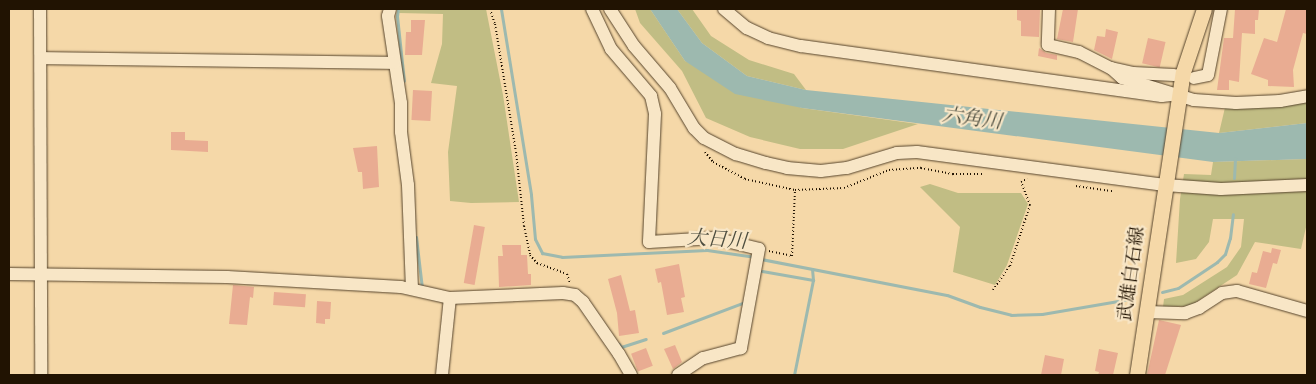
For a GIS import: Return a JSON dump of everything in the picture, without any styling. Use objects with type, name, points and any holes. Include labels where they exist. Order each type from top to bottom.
[{"type":"main road","points":[[1178,99],[1183,72],[1200,10]]},
{"type":"main road","name":"武雄白石線","points":[[1137,375],[1178,99]]},
{"type":"street","points":[[40,9],[41,375]]},
{"type":"street","points":[[390,9],[388,16],[401,103],[401,132],[408,185],[412,288]]},
{"type":"street","points":[[592,9],[611,49],[651,96],[655,114],[649,242],[714,238],[759,255],[741,348],[703,358],[678,375]]},
{"type":"street","points":[[610,9],[634,46],[670,88],[694,128],[704,138],[736,154],[787,168],[821,171],[848,168],[897,153],[917,152],[1221,190],[1307,185]]},
{"type":"street","points":[[724,9],[747,28],[768,38],[801,46],[1178,99],[1236,103],[1280,101],[1307,96]]},
{"type":"street","points":[[1049,9],[1048,44],[1079,52],[1111,68],[1134,73],[1174,76]]},
{"type":"street","points":[[1194,78],[1208,75],[1221,9]]},
{"type":"street","points":[[41,58],[394,63]]},
{"type":"street","points":[[1111,68],[1122,78],[1178,99]]},
{"type":"street","points":[[9,274],[228,277],[412,288],[422,293],[450,298],[562,293],[575,295],[583,302],[620,354],[631,375]]},
{"type":"street","points":[[1147,312],[1186,313],[1199,308],[1222,292],[1238,291],[1307,311]]},
{"type":"street","points":[[442,375],[450,298]]},
{"type":"path","points":[[490,9],[495,24],[516,152],[524,226],[530,255],[537,263],[567,274],[575,295]]},
{"type":"path","points":[[993,290],[1010,266],[1030,206],[1021,182],[1027,179]]},
{"type":"path","points":[[1073,186],[1110,191],[1119,190]]},
{"type":"path","points":[[759,255],[792,256],[795,190]]},
{"type":"shaded area","points":[[400,9],[486,9],[503,95],[519,202],[471,203],[450,201],[448,152],[457,86],[431,83],[442,44],[443,14],[399,13]]},
{"type":"shaded area","points":[[635,9],[650,9],[685,61],[802,108],[918,124],[843,149],[800,149],[750,137],[706,118],[682,71],[640,23]]},
{"type":"shaded area","points":[[677,9],[692,9],[711,36],[749,60],[794,74],[806,90],[747,76],[702,43]]},
{"type":"shaded area","points":[[1307,92],[1307,123],[1219,133],[1227,99],[1273,99]]},
{"type":"shaded area","points":[[1307,159],[1307,223],[1301,249],[1255,242],[1237,275],[1190,306],[1163,307],[1164,299],[1183,295],[1227,267],[1241,247],[1244,219],[1213,219],[1209,242],[1196,259],[1176,263],[1180,199],[1184,174],[1211,175],[1213,162]]},
{"type":"shaded area","points":[[930,184],[958,193],[1021,193],[1028,204],[1007,265],[995,285],[953,272],[960,227],[920,187]]},
{"type":"water","name":"六角川","points":[[650,9],[677,9],[702,43],[747,76],[806,90],[1219,133],[1307,123],[1307,159],[1213,162],[802,108],[735,94],[685,61]]},
{"type":"building","points":[[1017,9],[1040,9],[1039,37],[1021,36],[1021,21],[1017,20]]},
{"type":"building","points":[[1063,9],[1078,9],[1073,42],[1057,39]]},
{"type":"building","points":[[1235,9],[1259,9],[1258,20],[1255,20],[1255,34],[1242,33],[1239,82],[1229,80],[1229,90],[1217,90],[1224,38],[1233,38]]},
{"type":"building","points":[[1286,9],[1307,9],[1307,34],[1303,33],[1293,70],[1294,87],[1268,86],[1268,80],[1251,74],[1264,38],[1277,42]]},
{"type":"building","points":[[411,20],[425,20],[422,55],[405,55],[406,32],[411,32]]},
{"type":"building","points":[[1106,29],[1118,32],[1112,59],[1094,50],[1097,36],[1105,37]]},
{"type":"building","points":[[1148,38],[1166,42],[1160,67],[1142,63]]},
{"type":"building","points":[[1039,48],[1046,53],[1057,55],[1057,60],[1038,56]]},
{"type":"building","points":[[413,90],[432,91],[430,121],[411,120]]},
{"type":"building","points":[[171,132],[185,132],[185,140],[208,141],[208,152],[171,150]]},
{"type":"building","points":[[377,146],[379,187],[363,189],[362,172],[358,172],[353,148]]},
{"type":"building","points":[[474,225],[485,227],[475,285],[464,283]]},
{"type":"building","points":[[502,245],[521,245],[521,255],[527,255],[528,274],[531,274],[531,285],[499,287],[498,256],[503,256]]},
{"type":"building","points":[[1272,248],[1281,250],[1277,264],[1273,263],[1266,288],[1249,284],[1252,272],[1257,273],[1263,251],[1271,253]]},
{"type":"building","points":[[679,264],[685,297],[681,298],[684,312],[667,315],[661,282],[658,283],[655,269]]},
{"type":"building","points":[[621,275],[630,311],[635,310],[639,333],[619,336],[617,313],[608,279]]},
{"type":"building","points":[[233,285],[254,287],[253,298],[250,297],[247,325],[229,324]]},
{"type":"building","points":[[274,292],[306,294],[305,307],[273,305]]},
{"type":"building","points":[[317,301],[331,302],[330,319],[325,319],[325,324],[316,323]]},
{"type":"building","points":[[1159,320],[1181,325],[1165,375],[1147,375]]},
{"type":"building","points":[[675,345],[682,362],[673,369],[664,349]]},
{"type":"building","points":[[646,348],[653,366],[638,371],[631,354]]},
{"type":"building","points":[[1099,349],[1118,353],[1113,375],[1098,375],[1099,372],[1095,371]]},
{"type":"building","points":[[1045,355],[1064,359],[1061,375],[1041,375]]},
{"type":"waterway","points":[[398,9],[397,16],[404,81]]},
{"type":"waterway","name":"大日川","points":[[501,9],[531,195],[535,239],[542,253],[562,257],[707,250],[755,257]]},
{"type":"waterway","name":"大日川","points":[[1234,178],[1235,158]]},
{"type":"waterway","name":"大日川","points":[[1162,292],[1178,288],[1217,262],[1225,254],[1230,238],[1233,214]]},
{"type":"waterway","points":[[416,237],[422,288]]},
{"type":"waterway","name":"大日川","points":[[761,259],[947,295],[980,307],[1011,315],[1042,314],[1130,299]]},
{"type":"waterway","points":[[794,375],[813,280],[812,269]]},
{"type":"waterway","points":[[762,271],[813,280]]},
{"type":"waterway","points":[[663,333],[745,302]]},
{"type":"waterway","points":[[619,344],[621,347],[646,339]]}]
